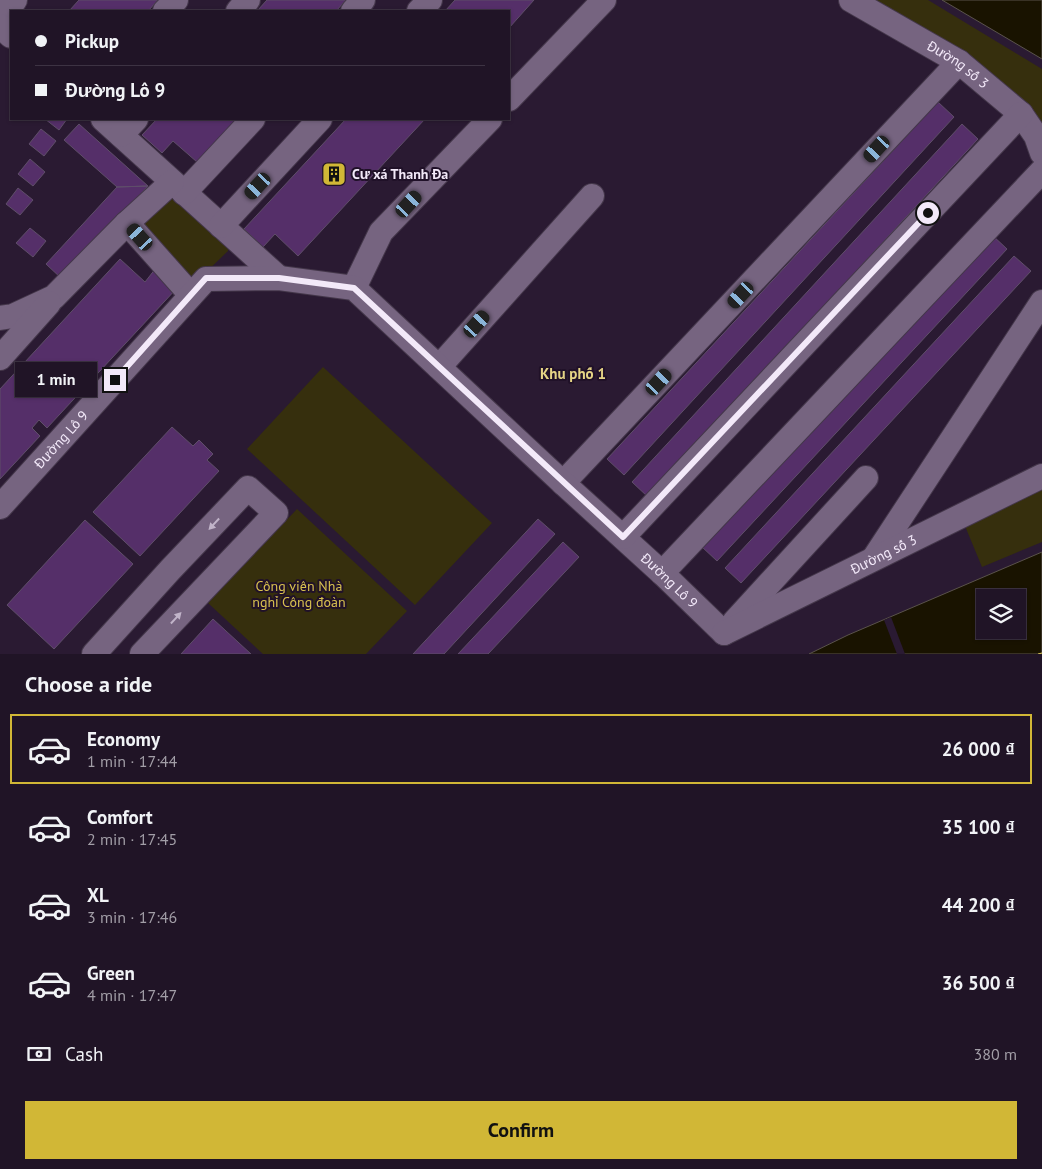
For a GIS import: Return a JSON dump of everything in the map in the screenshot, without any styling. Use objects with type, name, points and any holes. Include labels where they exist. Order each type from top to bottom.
[{"type":"street","points":[[0,20],[16,0]]},
{"type":"street","points":[[166,10],[176,0]]},
{"type":"street","points":[[239,10],[248,0]]},
{"type":"street","points":[[354,10],[364,0]]},
{"type":"street","points":[[420,10],[430,0]]},
{"type":"street","points":[[510,98],[604,0]]},
{"type":"street","name":"Đường số 3","points":[[851,0],[959,62],[1021,114],[1036,136],[1042,153]]},
{"type":"street","points":[[0,26],[10,35]]},
{"type":"street","points":[[564,483],[959,62]]},
{"type":"street","points":[[623,537],[1021,114]]},
{"type":"street","points":[[106,120],[128,127],[178,187],[279,278]]},
{"type":"street","points":[[0,358],[54,297],[127,223],[178,187],[252,120]]},
{"type":"street","points":[[221,226],[319,120]]},
{"type":"street","points":[[354,288],[381,232],[489,120]]},
{"type":"street","points":[[662,574],[1042,171]]},
{"type":"street","points":[[439,367],[592,196]]},
{"type":"street","points":[[127,223],[191,295]]},
{"type":"street","name":"Đường Lô 9","points":[[0,507],[206,278],[279,278],[354,288],[724,632]]},
{"type":"street","points":[[0,318],[13,316],[54,297]]},
{"type":"street","points":[[873,559],[1042,302]]},
{"type":"street","name":"Đường số 3","points":[[724,632],[1042,476]]},
{"type":"street","points":[[724,632],[866,478]]},
{"type":"street","points":[[94,654],[248,488],[276,513],[142,654]]},
{"type":"street","points":[[170,570],[199,594]]},
{"type":"green space","points":[[874,0],[928,0],[1042,69],[1042,130]]},
{"type":"green space","points":[[171,193],[228,243],[228,251],[197,281],[189,280],[141,227]]},
{"type":"green space","points":[[323,367],[492,523],[415,605],[247,449]]},
{"type":"green space","points":[[1042,490],[1042,542],[982,567],[965,526]]},
{"type":"green space","name":"Công viên Nhà nghỉ Công đoàn","points":[[297,509],[407,611],[366,654],[263,654],[208,603]]},
{"type":"shaded area","points":[[942,0],[1042,0],[1042,59]]},
{"type":"shaded area","points":[[1042,552],[1042,654],[809,654],[848,635]]},
{"type":"pier","points":[[891,617],[905,654],[897,654],[884,620]]},
{"type":"building","points":[[79,0],[158,0],[149,10],[70,10]]},
{"type":"building","points":[[267,0],[346,0],[337,10],[258,10]]},
{"type":"building","points":[[455,0],[534,0],[510,27],[510,10],[446,10]]},
{"type":"building","points":[[938,102],[954,117],[624,475],[607,459]]},
{"type":"building","points":[[46,120],[66,120],[59,130]]},
{"type":"building","points":[[156,120],[236,120],[197,162],[173,141],[162,153],[142,135]]},
{"type":"building","name":"Cư xá Thanh Đa","points":[[345,120],[424,120],[298,256],[275,234],[263,247],[244,229]]},
{"type":"building","points":[[79,124],[148,186],[117,187],[64,140]]},
{"type":"building","points":[[962,124],[978,139],[648,497],[632,482]]},
{"type":"building","points":[[41,129],[56,141],[44,156],[29,144]]},
{"type":"building","points":[[30,159],[45,172],[33,186],[18,174]]},
{"type":"building","points":[[148,186],[62,279],[46,264],[117,187]]},
{"type":"building","points":[[18,188],[33,200],[20,215],[6,204]]},
{"type":"building","points":[[30,228],[46,241],[33,257],[16,243]]},
{"type":"building","points":[[991,234],[1007,249],[717,561],[701,546]]},
{"type":"building","points":[[1014,256],[1031,271],[741,583],[725,568]]},
{"type":"building","points":[[120,259],[145,282],[156,268],[177,288],[47,428],[39,420],[32,428],[40,436],[0,479],[0,389]]},
{"type":"building","points":[[172,427],[193,446],[199,440],[213,454],[207,460],[219,471],[140,556],[93,512]]},
{"type":"building","points":[[538,519],[555,534],[444,654],[413,654]]},
{"type":"building","points":[[85,520],[133,564],[54,649],[7,605]]},
{"type":"building","points":[[563,542],[579,557],[488,654],[458,654]]},
{"type":"building","points":[[213,619],[251,654],[181,654]]},
{"type":"ferry route","points":[[1038,654],[1042,653]]},
{"type":"place","name":"Cư xá Thanh Đa","points":[[334,174]]},
{"type":"district","name":"Khu phố 1","points":[[573,373]]},
{"type":"route","points":[[115,380],[206,278],[279,278],[354,288],[623,537],[928,213]]}]
